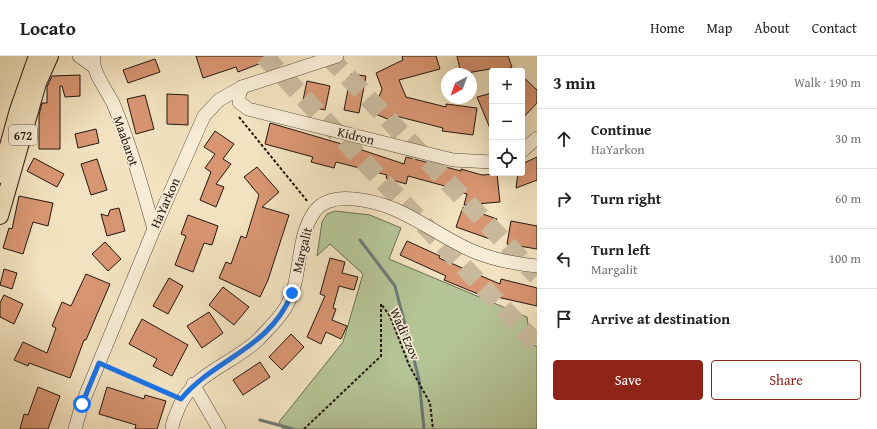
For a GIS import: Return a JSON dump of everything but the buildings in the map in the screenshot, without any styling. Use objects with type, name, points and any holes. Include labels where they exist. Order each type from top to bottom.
[{"type":"main road","name":"672","points":[[0,175],[18,110],[37,56]]},
{"type":"main road","name":"672","points":[[0,216],[38,83],[50,56]]},
{"type":"street","points":[[79,56],[94,61]]},
{"type":"street","name":"HaYarkon","points":[[75,429],[82,404],[154,229],[204,116],[219,100],[242,87],[337,56]]},
{"type":"street","name":"Maabarot","points":[[94,61],[114,105],[154,229]]},
{"type":"street","points":[[239,102],[242,87]]},
{"type":"street","name":"Kidron","points":[[239,102],[248,109],[453,160],[489,162]]},
{"type":"street","points":[[525,148],[537,138]]},
{"type":"street","name":"Margalit","points":[[172,429],[181,399],[193,384],[255,343],[286,306],[292,293],[308,224],[316,211],[324,203],[334,199],[361,201],[384,206],[444,238],[476,252],[503,261],[537,266]]},
{"type":"street","points":[[193,384],[219,429]]},
{"type":"path","points":[[239,102],[235,113],[316,211]]},
{"type":"path","name":"Wadi Ezov","points":[[304,429],[381,356],[381,304],[390,316],[409,365],[430,403],[433,429]]},
{"type":"path","points":[[99,363],[181,399]]},
{"type":"green space","points":[[335,211],[370,215],[401,228],[389,259],[527,317],[531,345],[537,346],[537,429],[283,429],[279,422],[343,342],[363,274],[330,244],[317,256],[322,222],[327,214]]},
{"type":"waterway","points":[[360,240],[395,286],[419,379],[424,429]]},
{"type":"waterway","points":[[260,420],[293,429]]},
{"type":"tunnel","points":[[264,56],[537,344]]},
{"type":"tunnel","points":[[328,56],[537,276]]},
{"type":"route","points":[[82,404],[99,363],[181,399],[193,384],[255,343],[286,306],[292,293]]}]
